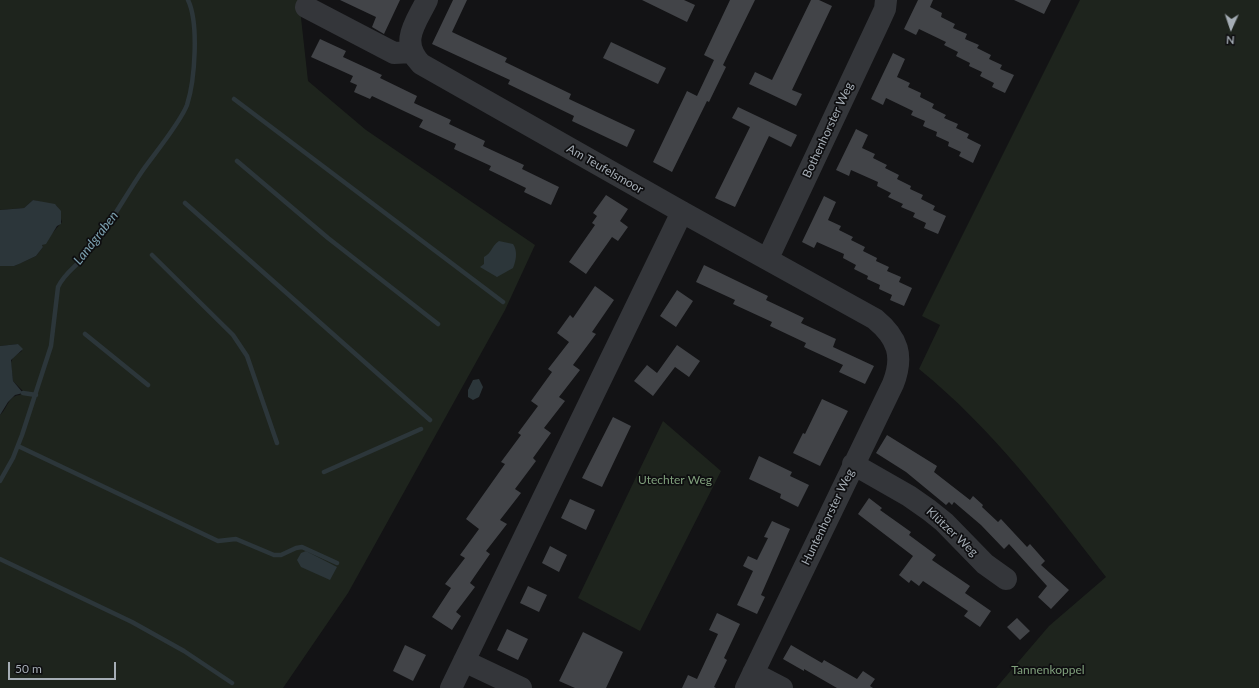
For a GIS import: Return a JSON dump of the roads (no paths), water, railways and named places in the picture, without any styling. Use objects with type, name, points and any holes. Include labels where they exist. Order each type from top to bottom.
[{"type":"street","points":[[306,7],[394,53],[412,52],[409,45],[411,35],[427,0]]},
{"type":"street","name":"Bothenhorster Weg","points":[[768,258],[885,9],[886,0]]},
{"type":"street","name":"Am Teufelsmoor","points":[[412,52],[421,64],[682,212],[768,258],[875,319],[885,327],[896,344]]},
{"type":"street","points":[[451,688],[682,212]]},
{"type":"street","name":"Huntenhorster Weg","points":[[749,681],[897,373],[899,362],[896,344]]},
{"type":"street","name":"Klützer Weg","points":[[853,464],[910,496],[929,510],[944,522],[984,564],[1006,579]]},
{"type":"street","points":[[464,661],[522,688]]},
{"type":"street","points":[[749,681],[782,688]]},
{"type":"waterway","name":"Landgraben","points":[[0,481],[13,458],[22,435],[51,346],[58,287],[60,282],[92,248],[100,237],[143,170],[173,129],[187,105],[192,81],[195,52],[194,23],[188,0]]},
{"type":"waterway","points":[[234,99],[503,302]]},
{"type":"waterway","points":[[237,161],[328,238],[438,324]]},
{"type":"waterway","points":[[185,203],[430,420]]},
{"type":"waterway","points":[[152,255],[233,335],[247,356],[277,443]]},
{"type":"waterway","points":[[85,334],[148,385]]},
{"type":"waterway","points":[[23,393],[36,395]]},
{"type":"waterway","points":[[324,472],[421,429]]},
{"type":"waterway","points":[[18,446],[218,541],[236,539],[274,555],[281,555],[296,548],[302,547],[337,563]]},
{"type":"waterway","points":[[0,559],[132,622],[184,651],[232,683]]},
{"type":"park label","name":"Utechter Weg","points":[[675,480]]},
{"type":"park label","name":"Tannenkoppel","points":[[1048,670]]}]
